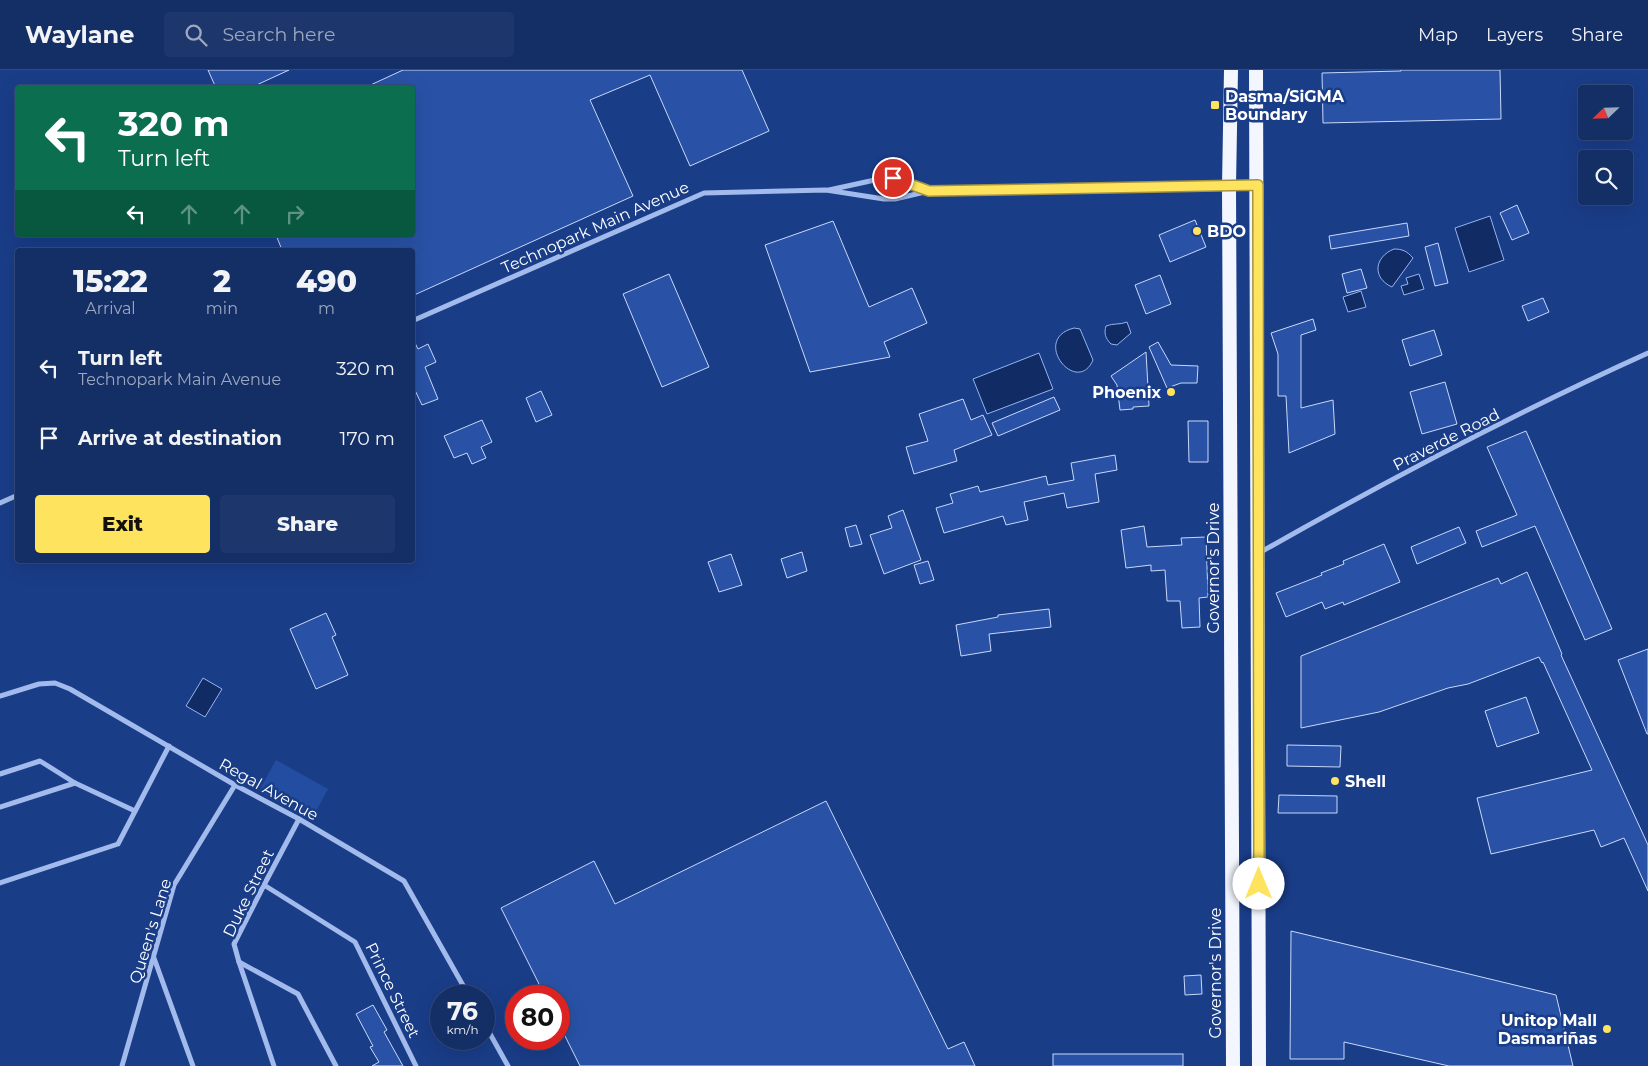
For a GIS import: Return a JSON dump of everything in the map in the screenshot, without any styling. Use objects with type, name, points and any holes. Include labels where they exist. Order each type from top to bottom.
[{"type":"highway","name":"Governor's Drive","points":[[1231,70],[1229,186],[1233,1066]]},
{"type":"highway","points":[[1256,70],[1258,185],[1259,1066]]},
{"type":"street","name":"Technopark Main Avenue","points":[[826,190],[884,178],[893,178],[929,191]]},
{"type":"street","name":"Technopark Main Avenue","points":[[415,320],[704,193],[826,190],[895,199],[929,191],[1258,185]]},
{"type":"street","name":"Praverde Road","points":[[1258,553],[1412,469],[1648,353]]},
{"type":"street","points":[[0,503],[15,496]]},
{"type":"street","name":"Regal Avenue","points":[[0,696],[39,684],[55,683],[70,689],[404,881],[463,985]]},
{"type":"street","points":[[0,883],[118,844],[169,746]]},
{"type":"street","points":[[0,774],[40,762],[75,783],[135,811]]},
{"type":"street","points":[[0,807],[75,783]]},
{"type":"street","name":"Queen's Lane","points":[[122,1066],[174,884],[235,785]]},
{"type":"street","name":"Duke Street","points":[[274,1066],[234,944],[299,819]]},
{"type":"street","name":"Prince Street","points":[[264,885],[355,942],[416,1066]]},
{"type":"street","points":[[154,958],[193,1066]]},
{"type":"street","points":[[239,962],[298,994],[336,1066]]},
{"type":"street","points":[[495,1043],[508,1066]]},
{"type":"shaded area","points":[[1490,216],[1504,260],[1469,272],[1455,228]]},
{"type":"shaded area","points":[[1394,249],[1400,249],[1413,258],[1392,287],[1381,278],[1378,268],[1382,257]]},
{"type":"shaded area","points":[[1419,274],[1424,289],[1404,295],[1401,286],[1408,284],[1406,278]]},
{"type":"shaded area","points":[[1361,291],[1366,307],[1348,312],[1343,297]]},
{"type":"shaded area","points":[[1127,322],[1131,333],[1117,345],[1111,344],[1107,340],[1106,326]]},
{"type":"shaded area","points":[[1074,328],[1080,329],[1093,360],[1086,370],[1077,372],[1068,369],[1056,353],[1056,343],[1062,334]]},
{"type":"shaded area","points":[[1039,353],[1053,389],[987,414],[973,379]]},
{"type":"shaded area","points":[[203,678],[222,689],[205,717],[186,706]]},
{"type":"shaded area","points":[[276,760],[328,789],[312,819],[259,791]]},
{"type":"building","points":[[208,70],[289,70],[256,85],[215,85]]},
{"type":"building","points":[[403,70],[742,70],[769,131],[690,166],[650,75],[590,100],[633,196],[415,295],[415,248],[281,248],[277,237],[415,237],[415,85],[370,85]]},
{"type":"building","points":[[1401,70],[1500,70],[1501,119],[1323,123],[1322,73]]},
{"type":"building","points":[[1517,205],[1529,233],[1512,240],[1500,213]]},
{"type":"building","points":[[1195,220],[1206,247],[1170,262],[1159,235]]},
{"type":"building","points":[[833,221],[869,307],[912,288],[927,323],[884,342],[890,357],[810,372],[765,245]]},
{"type":"building","points":[[1407,223],[1409,236],[1331,249],[1329,236]]},
{"type":"building","points":[[1438,243],[1448,283],[1435,286],[1425,247]]},
{"type":"building","points":[[1361,269],[1367,288],[1347,293],[1342,274]]},
{"type":"building","points":[[669,274],[709,367],[662,387],[623,294]]},
{"type":"building","points":[[1160,275],[1171,304],[1146,314],[1135,285]]},
{"type":"building","points":[[1543,298],[1549,312],[1528,321],[1522,306]]},
{"type":"building","points":[[1313,319],[1316,330],[1301,335],[1301,408],[1333,400],[1335,434],[1289,453],[1286,396],[1278,396],[1278,354],[1271,333]]},
{"type":"building","points":[[1434,330],[1442,355],[1410,366],[1402,340]]},
{"type":"building","points":[[1158,342],[1171,365],[1198,366],[1197,383],[1181,383],[1167,388],[1149,347]]},
{"type":"building","points":[[415,343],[418,349],[428,344],[436,362],[425,367],[438,399],[422,405],[415,390]]},
{"type":"building","points":[[1146,352],[1149,406],[1120,410],[1117,385],[1111,376]]},
{"type":"building","points":[[1445,382],[1457,424],[1422,434],[1410,392]]},
{"type":"building","points":[[541,391],[552,415],[536,422],[526,398]]},
{"type":"building","points":[[1054,397],[1060,410],[998,436],[992,423]]},
{"type":"building","points":[[963,399],[971,420],[983,415],[992,435],[954,450],[957,461],[914,474],[906,447],[928,441],[919,414]]},
{"type":"building","points":[[482,420],[492,442],[481,447],[486,458],[472,464],[467,453],[454,458],[444,436]]},
{"type":"building","points":[[1188,421],[1208,421],[1208,462],[1189,462]]},
{"type":"building","points":[[1526,431],[1612,629],[1585,640],[1535,526],[1482,547],[1476,531],[1517,515],[1487,447]]},
{"type":"building","points":[[1115,455],[1117,470],[1095,474],[1099,502],[1067,508],[1064,493],[1024,502],[1028,520],[1006,525],[1003,516],[944,533],[936,508],[953,503],[950,494],[978,486],[980,492],[1046,476],[1048,485],[1074,480],[1071,463]]},
{"type":"building","points":[[903,510],[921,560],[884,574],[870,535],[892,528],[888,516]]},
{"type":"building","points":[[856,525],[862,544],[850,547],[845,528]]},
{"type":"building","points":[[1144,526],[1147,547],[1182,545],[1181,538],[1206,537],[1208,597],[1199,598],[1200,627],[1182,628],[1180,601],[1167,601],[1165,570],[1151,571],[1151,565],[1126,568],[1121,530]]},
{"type":"building","points":[[1459,527],[1466,543],[1417,564],[1411,547]]},
{"type":"building","points":[[1384,544],[1400,582],[1344,605],[1343,602],[1325,609],[1322,602],[1286,617],[1276,593],[1322,575],[1321,573],[1344,564],[1343,561]]},
{"type":"building","points":[[802,552],[807,571],[787,578],[781,559]]},
{"type":"building","points":[[731,554],[742,585],[719,592],[708,562]]},
{"type":"building","points":[[928,561],[934,580],[920,584],[914,565]]},
{"type":"building","points":[[1527,572],[1561,655],[1648,845],[1648,891],[1624,838],[1601,847],[1594,830],[1491,854],[1477,798],[1592,770],[1539,657],[1468,684],[1448,688],[1379,712],[1301,728],[1301,656],[1498,578],[1501,584]]},
{"type":"building","points":[[1049,609],[1051,627],[989,634],[991,651],[961,656],[956,625],[998,617],[998,615]]},
{"type":"building","points":[[326,613],[336,635],[332,637],[348,675],[316,689],[290,629]]},
{"type":"building","points":[[1648,649],[1648,734],[1647,734],[1618,660]]},
{"type":"building","points":[[1526,697],[1539,733],[1497,747],[1485,711]]},
{"type":"building","points":[[1287,745],[1341,746],[1340,767],[1287,766]]},
{"type":"building","points":[[1279,795],[1337,796],[1337,813],[1278,813]]},
{"type":"building","points":[[826,801],[948,1049],[964,1042],[975,1066],[580,1066],[570,1046],[570,985],[540,985],[501,908],[594,861],[615,904]]},
{"type":"building","points":[[1291,931],[1556,995],[1573,1066],[1449,1066],[1344,1042],[1344,1059],[1290,1059]]},
{"type":"building","points":[[1201,975],[1202,994],[1185,995],[1184,976]]},
{"type":"building","points":[[373,1005],[387,1030],[384,1032],[403,1066],[372,1066],[379,1062],[370,1047],[373,1046],[356,1014]]},
{"type":"building","points":[[1053,1054],[1183,1054],[1183,1066],[1053,1066]]},
{"type":"place","name":"Dasma/SiGMA Boundary","points":[[1215,105]]},
{"type":"place","name":"BDO","points":[[1197,231]]},
{"type":"place","name":"Phoenix","points":[[1171,392]]},
{"type":"place","name":"Shell","points":[[1335,781]]},
{"type":"place","name":"Unitop Mall Dasmariñas","points":[[1607,1029]]},
{"type":"route","points":[[893,178],[929,191],[1258,185],[1259,884]]}]
